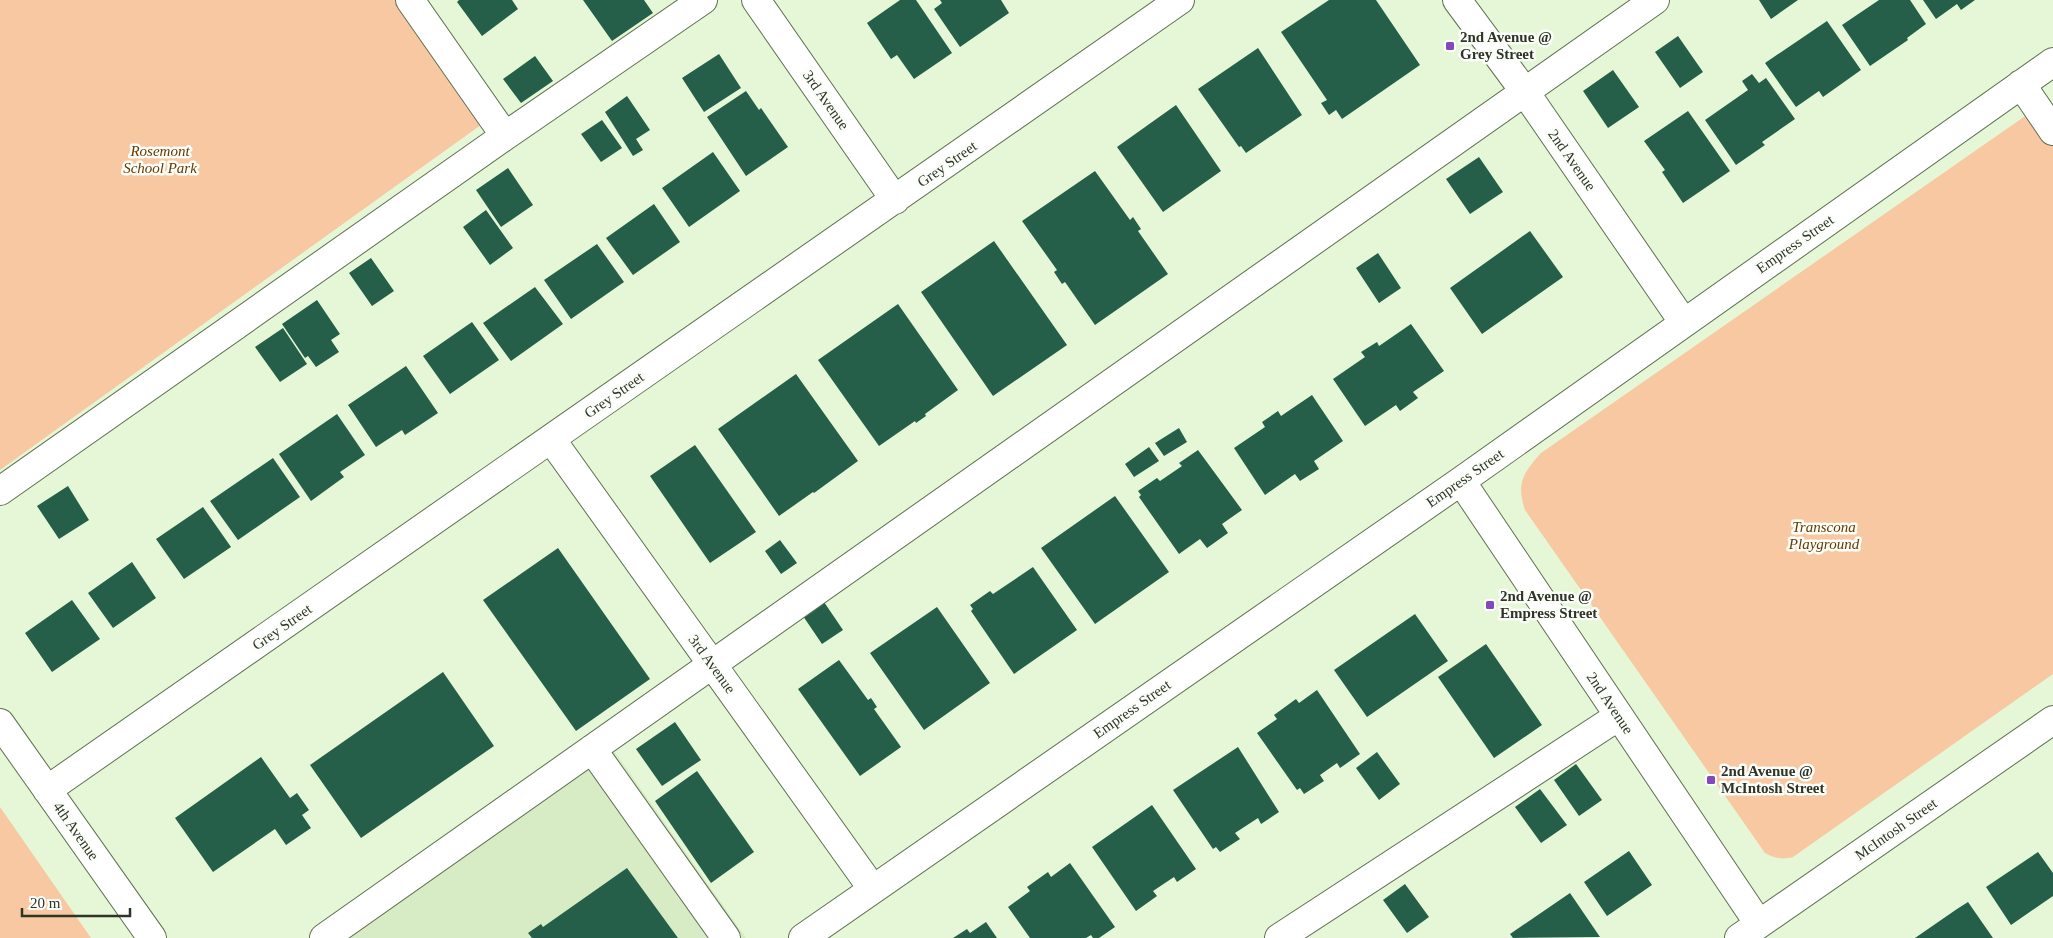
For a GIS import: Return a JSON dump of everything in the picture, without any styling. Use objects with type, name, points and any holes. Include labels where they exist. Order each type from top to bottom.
[{"type":"street","points":[[410,0],[505,136]]},
{"type":"street","points":[[0,491],[505,136],[703,0]]},
{"type":"street","name":"3rd Avenue","points":[[756,0],[895,200]]},
{"type":"street","name":"Grey Street","points":[[47,790],[1180,0]]},
{"type":"street","name":"2nd Avenue","points":[[1456,0],[1526,92],[1684,323]]},
{"type":"street","points":[[324,938],[1656,0]]},
{"type":"street","name":"Empress Street","points":[[803,938],[872,888],[1461,481],[2053,62]]},
{"type":"street","points":[[2021,84],[2053,131]]},
{"type":"street","name":"3rd Avenue","points":[[551,439],[872,888]]},
{"type":"street","name":"2nd Avenue","points":[[1461,481],[1619,716],[1749,931]]},
{"type":"street","points":[[1279,938],[1619,716]]},
{"type":"street","name":"McIntosh Street","points":[[1749,931],[2053,720]]},
{"type":"street","name":"4th Avenue","points":[[0,724],[152,938]]},
{"type":"street","points":[[592,749],[726,938]]},
{"type":"shaded area","points":[[612,748],[746,938],[343,938]]},
{"type":"green space","name":"Rosemont School Park","points":[[0,0],[399,0],[485,122],[0,470]]},
{"type":"green space","name":"Transcona Playground","points":[[2031,112],[2053,144],[2053,674],[1793,857],[1778,858],[1772,856],[1765,853],[1525,510],[1521,493],[1523,479],[1541,453]]},
{"type":"green space","points":[[0,807],[91,938],[0,938]]},
{"type":"building","points":[[459,0],[512,0],[518,9],[482,36],[457,2]]},
{"type":"building","points":[[583,0],[644,0],[653,13],[612,41]]},
{"type":"building","points":[[900,0],[916,0],[952,53],[914,79],[897,55],[891,59],[867,23]]},
{"type":"building","points":[[940,0],[1001,0],[1009,13],[960,47],[934,9],[942,3]]},
{"type":"building","points":[[1329,0],[1376,0],[1420,65],[1342,119],[1336,110],[1329,115],[1321,103],[1327,100],[1281,32]]},
{"type":"building","points":[[1759,0],[1798,0],[1771,19]]},
{"type":"building","points":[[1879,0],[1910,0],[1926,24],[1907,38],[1908,40],[1870,66],[1842,25]]},
{"type":"building","points":[[1923,0],[1975,0],[1961,10],[1957,4],[1936,19]]},
{"type":"building","points":[[1827,21],[1861,70],[1823,97],[1819,91],[1796,107],[1765,63]]},
{"type":"building","points":[[1678,36],[1703,72],[1680,88],[1655,52]]},
{"type":"building","points":[[1258,48],[1302,115],[1246,153],[1241,146],[1239,147],[1198,89]]},
{"type":"building","points":[[719,54],[741,88],[704,112],[682,78]]},
{"type":"building","points":[[535,56],[553,81],[521,103],[503,79]]},
{"type":"building","points":[[1613,70],[1639,107],[1608,128],[1583,91]]},
{"type":"building","points":[[1752,74],[1759,83],[1766,78],[1795,119],[1762,142],[1765,145],[1736,165],[1705,120],[1748,90],[1742,81]]},
{"type":"building","points":[[746,91],[759,110],[761,108],[788,147],[746,176],[707,117]]},
{"type":"building","points":[[627,96],[650,130],[636,139],[643,150],[633,156],[605,112]]},
{"type":"building","points":[[1176,105],[1221,171],[1163,212],[1117,147]]},
{"type":"building","points":[[1688,111],[1730,171],[1683,203],[1662,172],[1665,170],[1644,141]]},
{"type":"building","points":[[602,120],[622,148],[601,162],[581,134]]},
{"type":"building","points":[[713,152],[740,191],[689,227],[662,188]]},
{"type":"building","points":[[1479,157],[1503,192],[1470,214],[1446,179]]},
{"type":"building","points":[[508,168],[533,205],[501,227],[476,190]]},
{"type":"building","points":[[1095,171],[1130,220],[1133,217],[1141,229],[1138,231],[1168,274],[1095,325],[1065,282],[1062,284],[1054,272],[1057,270],[1022,221]]},
{"type":"building","points":[[654,204],[680,242],[633,275],[606,238]]},
{"type":"building","points":[[486,210],[513,248],[490,265],[463,227]]},
{"type":"building","points":[[1530,231],[1563,277],[1482,334],[1450,288]]},
{"type":"building","points":[[994,241],[1067,345],[993,396],[921,292]]},
{"type":"building","points":[[597,244],[624,282],[571,319],[544,280]]},
{"type":"building","points":[[1378,253],[1401,288],[1379,303],[1356,268]]},
{"type":"building","points":[[371,258],[394,291],[372,306],[349,273]]},
{"type":"building","points":[[535,287],[563,324],[511,361],[483,323]]},
{"type":"building","points":[[317,300],[340,334],[331,340],[339,352],[316,367],[308,356],[305,358],[282,324]]},
{"type":"building","points":[[898,304],[958,390],[925,414],[926,416],[916,423],[915,421],[879,446],[818,360]]},
{"type":"building","points":[[472,322],[499,360],[450,394],[423,356]]},
{"type":"building","points":[[1411,324],[1444,371],[1413,392],[1418,398],[1400,411],[1396,405],[1365,426],[1333,379],[1365,357],[1361,352],[1377,342],[1379,346]]},
{"type":"building","points":[[283,328],[307,364],[280,382],[255,347]]},
{"type":"building","points":[[406,366],[438,413],[405,435],[402,430],[376,447],[348,405]]},
{"type":"building","points":[[796,374],[858,461],[779,516],[718,429]]},
{"type":"building","points":[[1312,395],[1343,441],[1314,461],[1319,469],[1300,481],[1295,474],[1265,495],[1234,448],[1265,427],[1262,422],[1278,411],[1281,416]]},
{"type":"building","points":[[337,414],[365,455],[340,472],[344,477],[311,501],[279,454]]},
{"type":"building","points":[[1179,428],[1187,442],[1164,456],[1155,443]]},
{"type":"building","points":[[695,445],[756,532],[710,563],[650,476]]},
{"type":"building","points":[[1149,447],[1159,461],[1134,477],[1125,464]]},
{"type":"building","points":[[1198,450],[1242,510],[1222,524],[1228,533],[1207,548],[1200,539],[1179,554],[1139,497],[1141,495],[1138,491],[1157,478],[1160,481],[1182,466],[1179,463]]},
{"type":"building","points":[[273,458],[300,497],[238,540],[210,501]]},
{"type":"building","points":[[68,486],[89,520],[59,539],[37,506]]},
{"type":"building","points":[[1115,496],[1169,572],[1095,624],[1041,548]]},
{"type":"building","points":[[203,507],[231,547],[184,579],[156,539]]},
{"type":"building","points":[[780,540],[797,563],[781,574],[765,551]]},
{"type":"building","points":[[558,548],[650,679],[576,731],[483,600]]},
{"type":"building","points":[[132,562],[156,598],[113,628],[88,593]]},
{"type":"building","points":[[1033,567],[1077,630],[1014,674],[971,611],[973,609],[970,605],[990,591],[993,594]]},
{"type":"building","points":[[72,600],[100,639],[52,672],[25,633]]},
{"type":"building","points":[[824,602],[843,630],[822,644],[803,616]]},
{"type":"building","points":[[937,607],[990,683],[924,730],[870,653]]},
{"type":"building","points":[[1415,614],[1448,661],[1367,717],[1334,670]]},
{"type":"building","points":[[1486,644],[1542,725],[1494,758],[1438,677]]},
{"type":"building","points":[[839,660],[868,700],[871,698],[877,707],[874,709],[901,747],[860,776],[798,689]]},
{"type":"building","points":[[443,672],[494,746],[361,838],[310,765]]},
{"type":"building","points":[[1317,690],[1360,754],[1340,768],[1337,763],[1320,775],[1324,781],[1304,794],[1300,788],[1297,790],[1257,733],[1277,719],[1274,715],[1296,699],[1299,703]]},
{"type":"building","points":[[675,722],[701,760],[662,786],[636,749]]},
{"type":"building","points":[[1238,747],[1279,812],[1261,824],[1258,818],[1235,833],[1240,839],[1220,852],[1216,847],[1213,849],[1173,790]]},
{"type":"building","points":[[1377,752],[1400,784],[1379,800],[1356,768]]},
{"type":"building","points":[[261,757],[290,798],[297,793],[309,810],[302,815],[311,828],[286,845],[275,829],[213,872],[175,818]]},
{"type":"building","points":[[1576,764],[1602,800],[1579,816],[1554,780]]},
{"type":"building","points":[[697,771],[754,852],[711,883],[655,801]]},
{"type":"building","points":[[1540,789],[1567,825],[1541,843],[1515,807]]},
{"type":"building","points":[[1152,805],[1196,869],[1177,882],[1174,877],[1153,891],[1157,896],[1136,911],[1092,847]]},
{"type":"building","points":[[1629,851],[1652,885],[1607,916],[1584,882]]},
{"type":"building","points":[[2038,852],[2053,873],[2053,896],[2011,925],[1986,887]]},
{"type":"building","points":[[1070,863],[1115,927],[1099,938],[1093,938],[1091,935],[1086,938],[1030,938],[1008,907],[1030,891],[1027,887],[1048,872],[1051,877]]},
{"type":"building","points":[[627,868],[678,938],[532,938],[528,933],[541,924],[543,927]]},
{"type":"building","points":[[1405,884],[1429,917],[1407,933],[1383,900]]},
{"type":"building","points":[[1570,893],[1600,937],[1513,938],[1510,934]]},
{"type":"building","points":[[1968,902],[1993,938],[1915,938],[1957,909]]},
{"type":"building","points":[[986,922],[997,938],[953,938],[967,929],[970,933]]},
{"type":"place","name":"2nd Avenue @ Grey Street","points":[[1450,46]]},
{"type":"place","name":"2nd Avenue @ Empress Street","points":[[1490,605]]},
{"type":"place","name":"2nd Avenue @ McIntosh Street","points":[[1711,780]]}]
